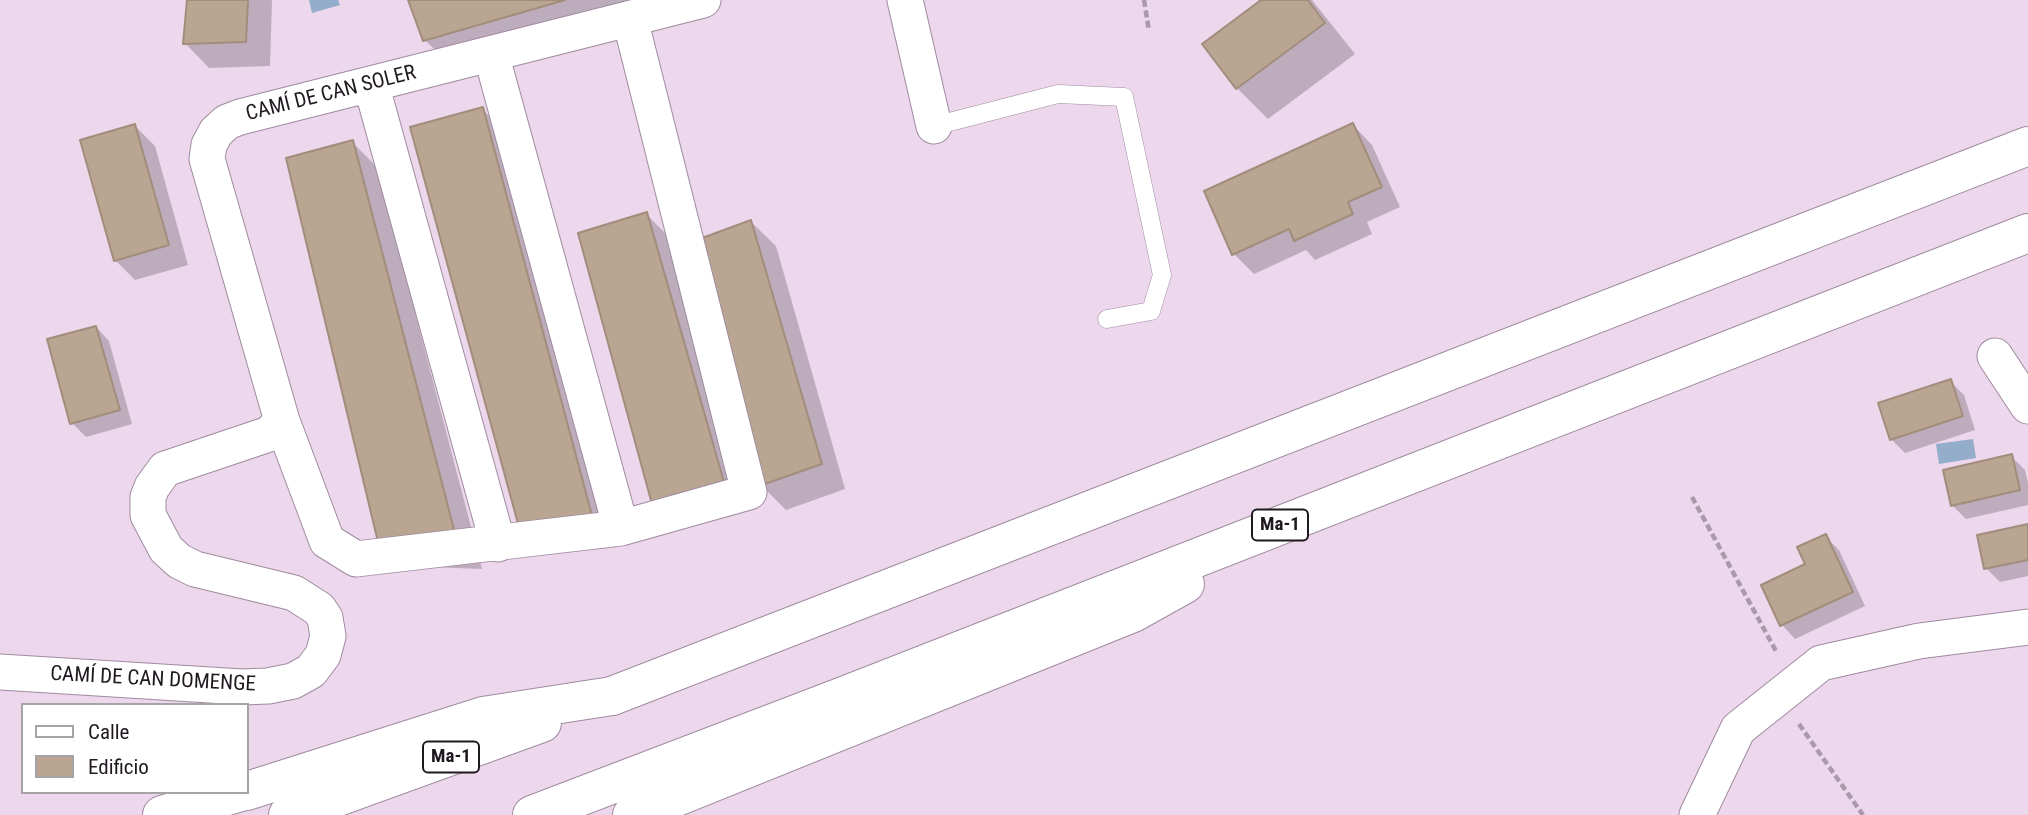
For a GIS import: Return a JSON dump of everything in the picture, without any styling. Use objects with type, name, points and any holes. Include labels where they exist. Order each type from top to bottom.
[{"type":"highway","name":"Ma-1","points":[[288,815],[612,696],[2028,146]]},
{"type":"highway","name":"Ma-1","points":[[531,815],[841,697],[2028,233]]},
{"type":"highway","points":[[632,815],[1133,613],[1323,508]]},
{"type":"highway","points":[[248,791],[483,716],[612,696]]},
{"type":"highway","points":[[162,815],[234,794]]},
{"type":"street","name":"CAMÍ DE CAN SOLER","points":[[498,544],[356,559],[327,541],[282,421],[207,159],[209,145],[216,132],[228,122],[240,117],[703,0]]},
{"type":"street","points":[[905,0],[933,126]]},
{"type":"street","points":[[370,84],[498,544],[621,528],[749,492],[630,19]]},
{"type":"street","points":[[491,54],[621,528]]},
{"type":"street","points":[[1995,356],[2028,406]]},
{"type":"street","name":"CAMÍ DE CAN DOMENGE","points":[[0,672],[243,687],[293,681],[311,671],[323,655],[328,636],[325,618],[318,609],[294,593],[195,569],[179,561],[166,550],[149,515],[152,486],[165,469],[269,434],[282,421]]},
{"type":"street","points":[[1697,815],[1738,729],[1821,663],[1919,641],[2028,627]]},
{"type":"lane","points":[[933,126],[1058,94],[1124,97],[1162,275],[1151,312],[1107,319]]},
{"type":"path","points":[[1144,0],[1149,30]]},
{"type":"path","points":[[1692,497],[1787,691],[1863,815]]},
{"type":"water","points":[[309,0],[338,0],[340,5],[312,13]]},
{"type":"water","points":[[1973,439],[1976,458],[1939,464],[1936,444]]},
{"type":"building","points":[[187,0],[248,0],[246,42],[183,44]]},
{"type":"building","points":[[408,0],[565,0],[423,41]]},
{"type":"building","points":[[1261,0],[1308,0],[1325,23],[1236,89],[1202,44]]},
{"type":"building","points":[[483,107],[594,523],[520,531],[410,127]]},
{"type":"building","points":[[1353,123],[1382,187],[1348,202],[1353,214],[1294,241],[1289,229],[1232,255],[1204,191]]},
{"type":"building","points":[[135,124],[169,245],[114,261],[80,140]]},
{"type":"building","points":[[353,140],[458,545],[378,542],[286,158]]},
{"type":"building","points":[[647,212],[724,482],[652,504],[578,233]]},
{"type":"building","points":[[751,220],[822,464],[759,486],[694,241]]},
{"type":"building","points":[[96,326],[120,410],[70,424],[47,339]]},
{"type":"building","points":[[1951,379],[1963,416],[1890,440],[1878,403]]},
{"type":"building","points":[[2012,454],[2020,490],[1951,506],[1943,470]]},
{"type":"building","points":[[2028,524],[2028,560],[1984,569],[1977,535]]},
{"type":"building","points":[[1826,534],[1853,592],[1780,626],[1761,585],[1805,564],[1797,547]]}]
